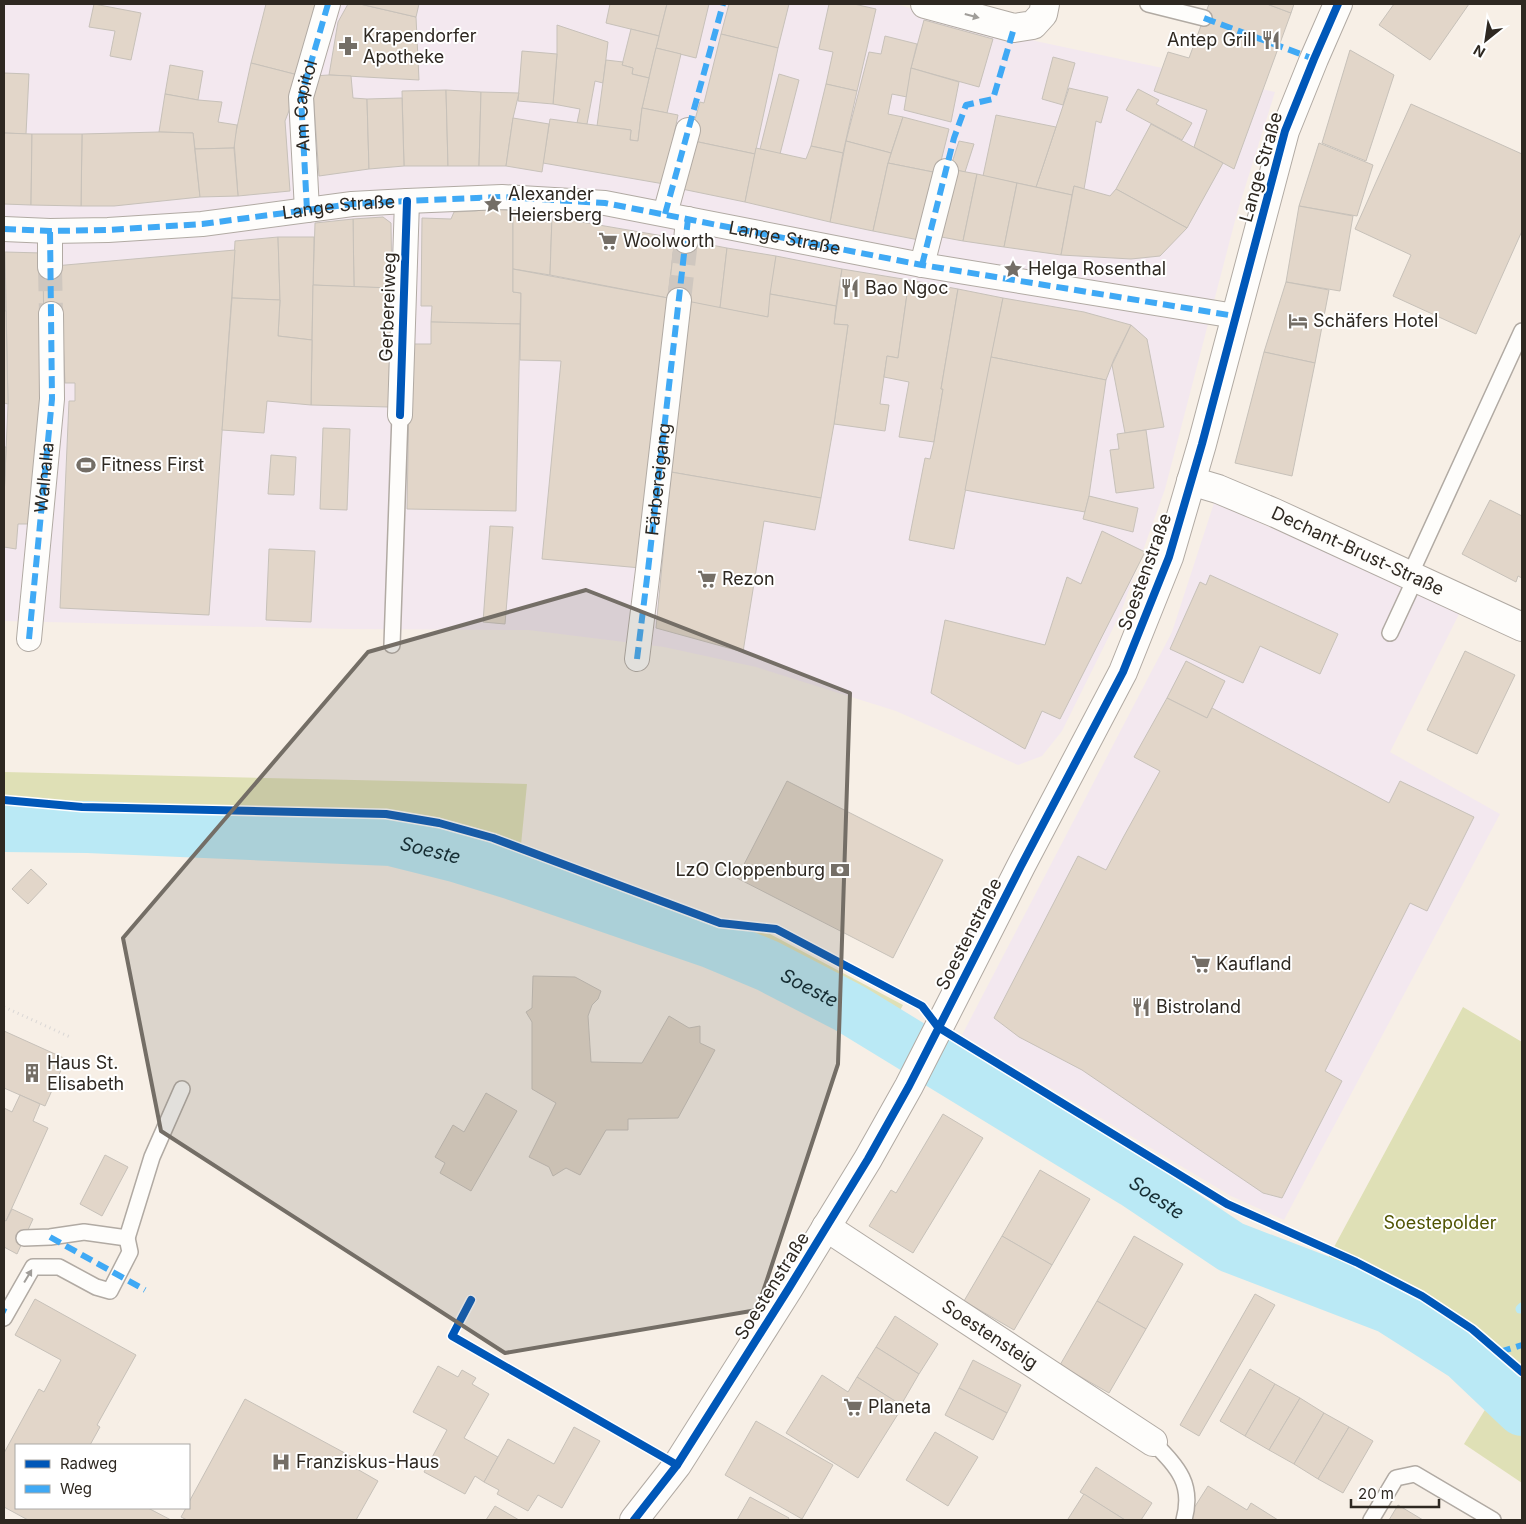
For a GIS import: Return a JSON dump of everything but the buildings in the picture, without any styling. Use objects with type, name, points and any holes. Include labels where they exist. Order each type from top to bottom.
[{"type":"street","name":"Am Capitol","points":[[306,210],[301,97],[328,4]]},
{"type":"street","points":[[925,4],[1014,28],[1033,25],[1043,14],[1045,4]]},
{"type":"street","name":"Lange Straße","points":[[4,229],[50,231],[108,230],[202,224],[352,204],[407,201],[502,197],[605,203],[665,214],[687,230],[922,265],[1235,316],[1285,131],[1338,4]]},
{"type":"street","points":[[665,214],[688,130]]},
{"type":"street","points":[[922,265],[946,172]]},
{"type":"street","name":"Gerbereiweg","points":[[400,414],[407,201]]},
{"type":"street","points":[[50,231],[50,266]]},
{"type":"street","name":"Färbereigang","points":[[637,659],[679,300]]},
{"type":"street","name":"Walhalla","points":[[29,639],[52,399],[51,314]]},
{"type":"street","name":"Soestenstraße","points":[[634,1520],[677,1466],[826,1228],[909,1086],[1123,672],[1169,557],[1235,316]]},
{"type":"street","name":"Dechant-Brust-Straße","points":[[1191,481],[1218,488],[1522,627]]},
{"type":"street","name":"Soestensteig","points":[[826,1228],[1153,1442]]},
{"type":"lane","points":[[1148,4],[1204,18]]},
{"type":"lane","points":[[1390,633],[1413,576],[1522,331]]},
{"type":"lane","name":"Gerbereiweg","points":[[392,645],[400,414]]},
{"type":"lane","points":[[4,1318],[34,1267],[59,1267],[96,1287],[110,1291],[130,1252],[127,1238],[152,1157],[182,1089]]},
{"type":"lane","points":[[24,1238],[50,1237],[84,1232],[127,1238]]},
{"type":"lane","points":[[1153,1442],[1176,1466],[1187,1488],[1187,1509],[1184,1520]]},
{"type":"lane","points":[[1371,1520],[1396,1478],[1414,1474],[1493,1520]]},
{"type":"path","points":[[4,1007],[70,1037]]},
{"type":"path","points":[[471,1300],[452,1336],[677,1466]]},
{"type":"highlighted area","points":[[586,590],[850,693],[838,1064],[757,1310],[505,1353],[161,1131],[123,938],[368,652]]},
{"type":"shaded area","points":[[4,4],[895,4],[1040,42],[1275,92],[1237,213],[1165,489],[1121,612],[1062,731],[1042,756],[1018,765],[896,711],[756,667],[664,647],[528,630],[347,629],[4,621]]},
{"type":"shaded area","points":[[1214,503],[1461,610],[1390,752],[1500,814],[1284,1220],[1231,1196],[962,1035],[1172,632]]},
{"type":"green space","points":[[4,772],[527,784],[520,855],[727,929],[770,934],[903,1005],[891,1027],[770,959],[457,846],[392,830],[4,816]]},
{"type":"green space","name":"Soestepolder","points":[[1463,1007],[1522,1042],[1522,1388],[1479,1348],[1407,1298],[1326,1262]]},
{"type":"green space","points":[[1491,1400],[1522,1426],[1522,1483],[1464,1444]]},
{"type":"waterway","name":"Soeste","points":[[4,826],[88,827],[391,840],[455,856],[513,874],[713,943],[768,966],[849,1008],[1134,1182],[1231,1247],[1390,1308],[1464,1355],[1522,1410]]},
{"type":"tunnel","points":[[679,300],[686,241]]},
{"type":"tunnel","points":[[50,267],[51,314]]},
{"type":"marked path","points":[[307,210],[301,97],[328,4]]},
{"type":"marked path","points":[[665,214],[723,4]]},
{"type":"marked path","points":[[1204,18],[1314,59]]},
{"type":"marked path","points":[[922,265],[954,138],[966,105],[993,99],[1014,28]]},
{"type":"marked path","points":[[4,229],[50,231],[108,230],[202,224],[352,204],[407,201],[502,197],[605,203],[922,265],[1235,316]]},
{"type":"marked path","points":[[637,659],[688,219]]},
{"type":"marked path","points":[[29,639],[52,399],[50,231]]},
{"type":"marked path","points":[[50,1237],[145,1290]]},
{"type":"marked path","points":[[1499,1352],[1522,1345]]},
{"type":"cycle path","points":[[634,1520],[677,1465],[868,1159],[909,1086],[1021,866],[1123,672],[1169,557],[1202,444],[1285,131],[1338,4]]},
{"type":"cycle path","points":[[400,415],[407,201]]},
{"type":"cycle path","points":[[4,800],[82,807],[386,814],[439,823],[493,838],[720,923],[776,929],[922,1006],[938,1027],[1227,1204],[1356,1262],[1422,1296],[1472,1329],[1522,1372]]},
{"type":"cycle path","points":[[471,1300],[452,1336],[677,1465]]},
{"type":"place","name":"Antep Grill","points":[[1271,40]]},
{"type":"place","name":"Krapendorfer Apotheke","points":[[348,46]]},
{"type":"place","name":"Alexander Heiersberg","points":[[493,204]]},
{"type":"place","name":"Woolworth","points":[[608,241]]},
{"type":"place","name":"Helga Rosenthal","points":[[1013,269]]},
{"type":"place","name":"Bao Ngoc","points":[[850,288]]},
{"type":"place","name":"Schäfers Hotel","points":[[1298,321]]},
{"type":"place","name":"Fitness First","points":[[86,465]]},
{"type":"place","name":"Rezon","points":[[707,579]]},
{"type":"place","name":"LzO Cloppenburg","points":[[840,870]]},
{"type":"place","name":"Kaufland","points":[[1201,964]]},
{"type":"place","name":"Bistroland","points":[[1141,1007]]},
{"type":"place","name":"Haus St. Elisabeth","points":[[32,1073]]},
{"type":"place","name":"Planeta","points":[[853,1407]]},
{"type":"place","name":"Franziskus-Haus","points":[[281,1462]]}]
